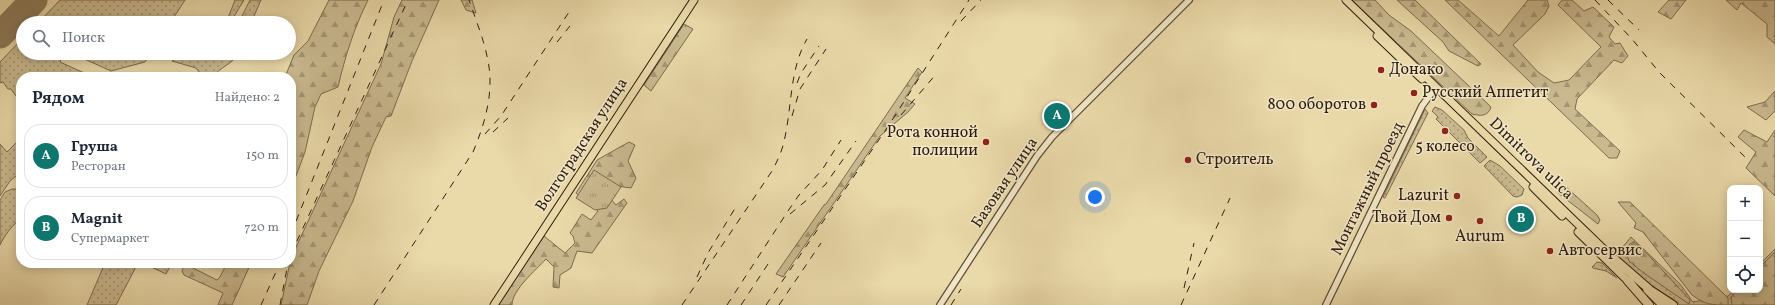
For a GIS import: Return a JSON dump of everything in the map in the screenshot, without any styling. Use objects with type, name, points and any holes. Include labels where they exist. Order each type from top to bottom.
[{"type":"highway","points":[[1611,256],[1650,290],[1673,305]]},
{"type":"highway","points":[[1628,281],[1651,305]]},
{"type":"main road","name":"Волгоградская улица","points":[[494,305],[694,0]]},
{"type":"main road","name":"Dimitrova ulica","points":[[1340,0],[1402,62],[1435,88],[1662,305]]},
{"type":"main road","name":"Dimitrova ulica","points":[[1346,0],[1628,281]]},
{"type":"street","name":"Базовая улица","points":[[940,305],[1037,156],[1052,137],[1189,0]]},
{"type":"street","name":"Монтажный проезд","points":[[1326,305],[1422,106],[1435,88]]},
{"type":"green space","points":[[60,0],[185,0],[175,16],[45,16]]},
{"type":"green space","points":[[235,0],[244,0],[234,16],[229,16]]},
{"type":"green space","points":[[250,0],[261,0],[254,16],[242,16]]},
{"type":"green space","points":[[329,0],[368,0],[350,43],[338,87],[321,94],[315,107],[305,152],[296,176],[296,72],[287,72],[292,60],[296,60],[296,53],[308,41]]},
{"type":"green space","points":[[402,0],[439,0],[412,61],[391,116],[386,117],[372,147],[353,201],[319,271],[307,305],[281,305],[289,268],[296,268],[296,247],[381,64],[394,17]]},
{"type":"green space","points":[[461,0],[472,0],[476,13],[466,10]]},
{"type":"green space","points":[[1352,0],[1375,0],[1389,15],[1411,31],[1491,107],[1488,113],[1483,115],[1472,114]]},
{"type":"green space","points":[[1397,0],[1415,0],[1481,64],[1478,66],[1449,51],[1443,42]]},
{"type":"green space","points":[[1445,0],[1458,0],[1499,36],[1528,0],[1547,0],[1549,6],[1545,14],[1513,45],[1538,72],[1554,83],[1569,80],[1601,47],[1558,5],[1562,0],[1572,0],[1584,11],[1593,7],[1614,27],[1609,37],[1615,44],[1620,43],[1628,56],[1622,63],[1614,60],[1577,99],[1575,109],[1620,151],[1617,158],[1609,158]]},
{"type":"green space","points":[[1669,0],[1686,0],[1671,19],[1658,12]]},
{"type":"green space","points":[[1726,0],[1775,0],[1775,44],[1767,37],[1767,24],[1741,3],[1737,10]]},
{"type":"green space","points":[[684,24],[693,29],[651,91],[644,85]]},
{"type":"green space","points":[[16,45],[16,60],[61,60],[60,62],[82,72],[16,72],[16,96],[3,82],[0,83],[0,62]]},
{"type":"green space","points":[[87,60],[146,60],[145,62],[111,71]]},
{"type":"green space","points":[[233,60],[218,72],[199,72],[196,68],[172,61]]},
{"type":"green space","points":[[918,68],[922,72],[905,98],[915,104],[880,136],[783,277],[776,274],[826,204]]},
{"type":"green space","points":[[1775,91],[1775,111],[1766,120],[1747,107],[1765,102]]},
{"type":"green space","points":[[1435,107],[1442,110],[1464,130],[1468,138],[1487,157],[1480,163],[1436,119],[1438,117],[1432,111]]},
{"type":"green space","points":[[1425,109],[1428,113],[1384,198],[1383,197]]},
{"type":"green space","points":[[1744,130],[1767,142],[1775,130],[1775,196],[1746,168],[1756,152],[1738,137]]},
{"type":"green space","points":[[629,142],[635,145],[628,161],[636,178],[631,188],[617,186],[610,198],[616,205],[624,199],[627,203],[592,253],[577,251],[571,268],[560,275],[559,288],[553,287],[554,267],[546,259],[520,287],[513,299],[512,305],[498,305],[544,236],[565,253],[575,243],[573,236],[570,233],[582,214],[591,220],[598,211],[576,193],[597,160]]},
{"type":"green space","points":[[16,143],[16,176],[10,181],[0,196],[0,144],[7,152]]},
{"type":"green space","points":[[1490,160],[1500,166],[1524,189],[1522,195],[1517,197],[1513,196],[1484,166]]},
{"type":"green space","points":[[594,170],[621,187],[607,208],[595,210],[576,198]]},
{"type":"green space","points":[[1561,186],[1565,186],[1597,215],[1600,220],[1598,224],[1558,193],[1558,189]]},
{"type":"green space","points":[[16,189],[16,223],[10,229],[0,245],[0,200],[5,192]]},
{"type":"green space","points":[[1618,202],[1630,202],[1728,298],[1728,305],[1709,304],[1692,295],[1643,232],[1634,228],[1636,223]]},
{"type":"green space","points":[[1631,237],[1680,284],[1693,302],[1728,296],[1732,293],[1763,293],[1763,261],[1775,249],[1775,305],[1680,305],[1651,287],[1616,255]]},
{"type":"green space","points":[[1633,242],[1640,246],[1690,300],[1689,304],[1645,274],[1629,261],[1626,252],[1629,245]]},
{"type":"green space","points":[[1775,252],[1775,305],[1732,305],[1731,297],[1734,293],[1763,293],[1763,264]]},
{"type":"green space","points":[[1597,262],[1602,263],[1617,278],[1606,271],[1593,268],[1592,267]]},
{"type":"green space","points":[[103,268],[135,268],[116,305],[87,305]]},
{"type":"green space","points":[[153,268],[169,268],[166,274]]},
{"type":"green space","points":[[183,268],[193,268],[217,280],[224,268],[249,268],[232,305],[218,305],[223,293],[184,275],[182,271]]},
{"type":"runway","points":[[18,16],[34,0]]},
{"type":"runway","points":[[0,35],[16,19]]},
{"type":"railway","points":[[296,221],[384,0]]},
{"type":"railway","points":[[296,243],[408,0]]},
{"type":"railway","points":[[374,305],[473,152],[482,129],[490,93],[489,68],[483,42],[469,0]]},
{"type":"railway","points":[[766,305],[889,125],[969,0]]},
{"type":"railway","points":[[961,21],[981,0]]},
{"type":"railway","points":[[1595,0],[1632,39],[1659,72],[1747,159]]},
{"type":"railway","points":[[1608,0],[1639,30]]},
{"type":"railway","points":[[485,134],[501,116],[571,9]]},
{"type":"railway","points":[[557,42],[570,26]]},
{"type":"railway","points":[[682,305],[776,163],[784,141],[794,74],[801,50],[807,39]]},
{"type":"railway","points":[[797,83],[801,73],[819,46]]},
{"type":"railway","points":[[792,116],[800,89],[826,49]]},
{"type":"railway","points":[[901,115],[937,73]]},
{"type":"railway","points":[[493,132],[508,118]]},
{"type":"railway","points":[[727,305],[799,195],[822,170],[841,140]]},
{"type":"railway","points":[[790,214],[825,185],[856,141]]},
{"type":"railway","points":[[1181,305],[1230,198]]},
{"type":"railway","points":[[697,277],[708,253],[737,205]]},
{"type":"railway","points":[[779,305],[821,243]]},
{"type":"railway","points":[[1184,288],[1194,243]]},
{"type":"railway","points":[[741,305],[768,264]]},
{"type":"railway","points":[[261,305],[278,268]]},
{"type":"railway","points":[[280,305],[287,268]]},
{"type":"railway","points":[[951,305],[961,289]]},
{"type":"place","name":"Донако","points":[[1381,70]]},
{"type":"place","name":"Русский Аппетит","points":[[1414,93]]},
{"type":"place","name":"800 оборотов","points":[[1374,105]]},
{"type":"place","name":"Груша","points":[[1057,116]]},
{"type":"place","name":"5 колесо","points":[[1445,131]]},
{"type":"place","name":"Рота конной полиции","points":[[986,142]]},
{"type":"place","name":"Строитель","points":[[1188,160]]},
{"type":"place","name":"Lazurit","points":[[1457,196]]},
{"type":"place","name":"Твой Дом","points":[[1449,218]]},
{"type":"place","name":"Magnit","points":[[1521,219]]},
{"type":"place","name":"Aurum","points":[[1480,221]]},
{"type":"place","name":"Автосервис","points":[[1550,251]]}]
